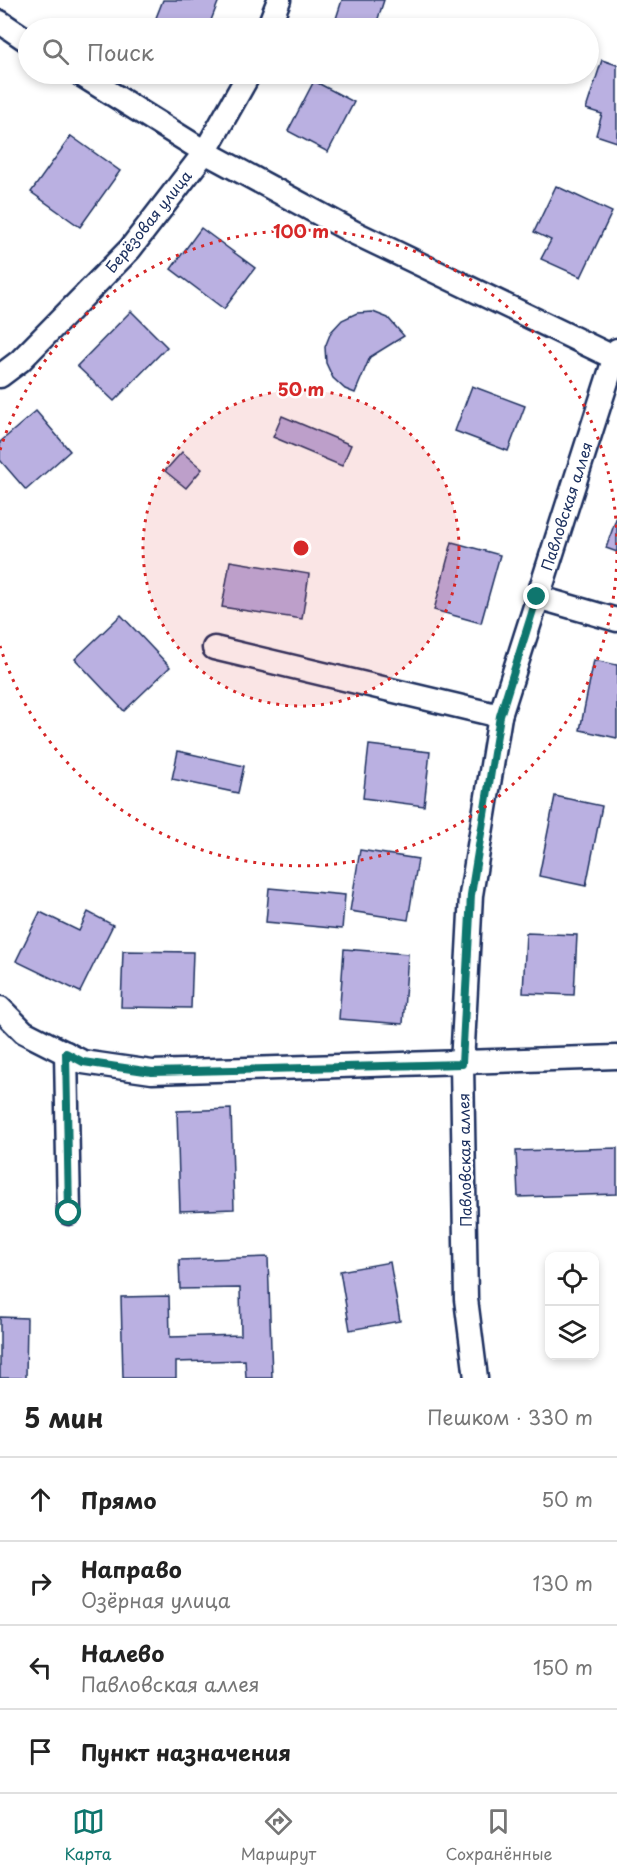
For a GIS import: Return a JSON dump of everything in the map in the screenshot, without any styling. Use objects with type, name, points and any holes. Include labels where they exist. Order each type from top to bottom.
[{"type":"street","points":[[272,18],[279,0]]},
{"type":"street","points":[[0,22],[18,35]]},
{"type":"street","points":[[96,84],[205,152],[353,232],[615,354]]},
{"type":"street","name":"Берёзовая улица","points":[[0,376],[20,361],[130,249],[205,152],[243,84]]},
{"type":"street","name":"Павловская аллея","points":[[476,1378],[466,1299],[462,1064],[471,895],[500,716],[615,354]]},
{"type":"street","points":[[537,597],[617,620]]},
{"type":"street","points":[[214,648],[500,716]]},
{"type":"street","points":[[0,1008],[24,1032],[83,1062],[152,1072],[462,1064],[617,1057]]},
{"type":"street","points":[[66,1053],[69,1213]]},
{"type":"building","points":[[163,0],[219,0],[212,18],[156,18]]},
{"type":"building","points":[[342,0],[384,0],[378,18],[336,18]]},
{"type":"building","points":[[602,60],[617,65],[617,142],[596,135],[602,114],[586,109],[594,84],[599,84],[599,69]]},
{"type":"building","points":[[312,84],[320,84],[354,102],[328,152],[288,131]]},
{"type":"building","points":[[71,136],[120,171],[80,227],[31,192]]},
{"type":"building","points":[[556,186],[612,212],[581,277],[541,259],[551,240],[534,232]]},
{"type":"building","points":[[201,228],[255,268],[224,309],[171,269]]},
{"type":"building","points":[[131,311],[167,347],[114,401],[77,366]]},
{"type":"building","points":[[373,312],[388,318],[404,336],[370,357],[355,393],[345,389],[333,378],[326,363],[325,347],[331,332],[342,320],[357,313]]},
{"type":"building","points":[[472,386],[525,406],[508,451],[455,431]]},
{"type":"building","points":[[36,411],[70,451],[26,490],[0,460],[0,442]]},
{"type":"building","points":[[282,416],[351,445],[342,466],[273,437]]},
{"type":"building","points":[[182,452],[202,469],[186,488],[165,471]]},
{"type":"building","points":[[617,516],[617,552],[606,548]]},
{"type":"building","points":[[452,542],[500,555],[481,623],[434,610]]},
{"type":"building","points":[[230,561],[309,574],[302,619],[222,607]]},
{"type":"building","points":[[121,615],[170,667],[124,711],[75,659]]},
{"type":"building","points":[[594,660],[617,665],[617,738],[580,730]]},
{"type":"building","points":[[369,745],[430,752],[424,806],[363,798]]},
{"type":"building","points":[[178,751],[244,766],[238,793],[172,779]]},
{"type":"building","points":[[555,796],[602,806],[586,886],[539,876]]},
{"type":"building","points":[[360,850],[418,859],[408,920],[350,911]]},
{"type":"building","points":[[269,888],[345,895],[342,929],[266,922]]},
{"type":"building","points":[[40,912],[79,931],[88,912],[113,925],[80,992],[16,961]]},
{"type":"building","points":[[526,933],[577,935],[574,995],[523,993]]},
{"type":"building","points":[[344,949],[408,954],[403,1024],[339,1019]]},
{"type":"building","points":[[123,951],[193,952],[191,1008],[121,1007]]},
{"type":"building","points":[[231,1109],[234,1209],[180,1211],[177,1111]]},
{"type":"building","points":[[617,1148],[617,1194],[518,1197],[516,1151]]},
{"type":"building","points":[[268,1257],[272,1378],[246,1378],[245,1360],[176,1362],[176,1378],[123,1378],[121,1297],[169,1296],[170,1337],[241,1335],[240,1288],[180,1289],[179,1260]]},
{"type":"building","points":[[390,1262],[400,1321],[350,1330],[340,1271]]},
{"type":"building","points":[[0,1317],[27,1318],[26,1378],[0,1378]]},
{"type":"route","points":[[69,1213],[66,1053],[83,1062],[152,1072],[462,1064],[471,895],[500,716],[537,597]]}]
